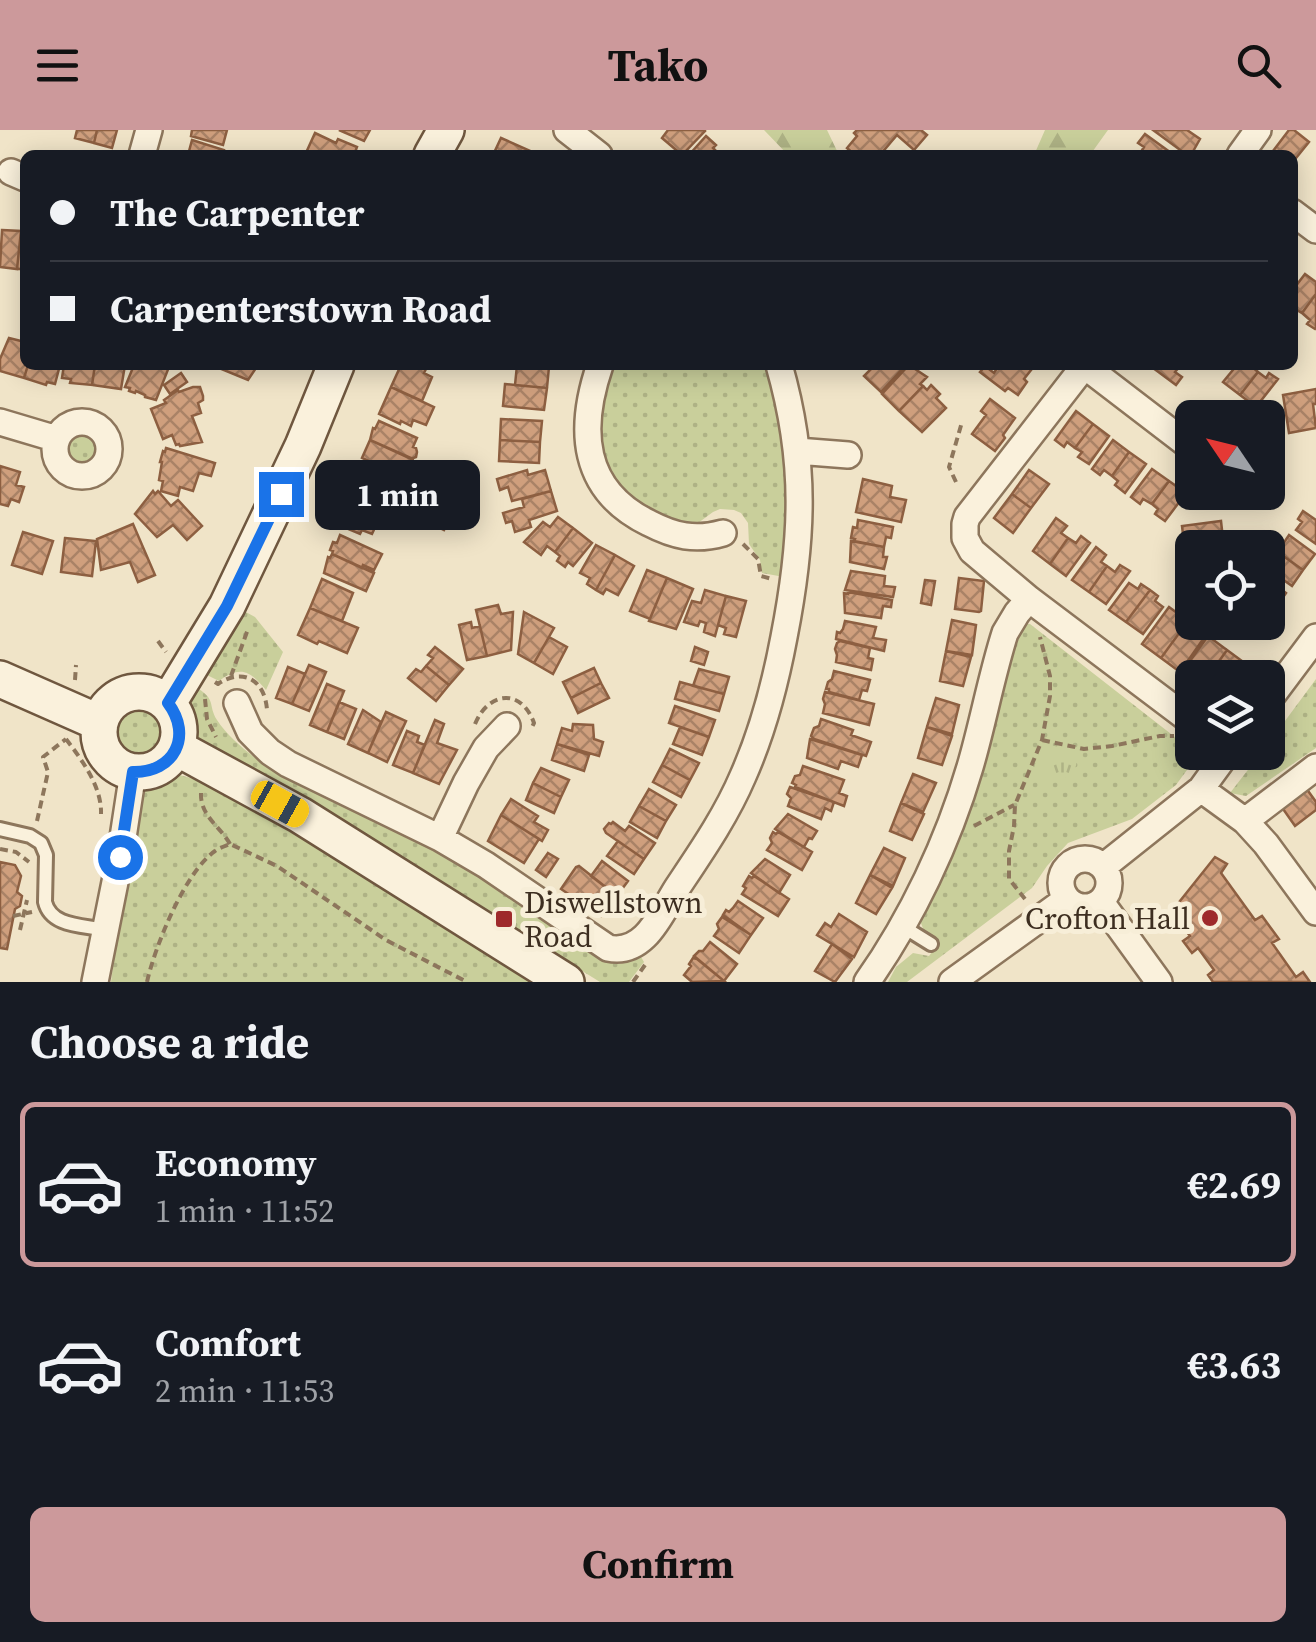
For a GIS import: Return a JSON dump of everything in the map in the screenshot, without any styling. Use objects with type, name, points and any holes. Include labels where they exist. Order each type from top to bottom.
[{"type":"street","points":[[566,130],[593,150]]},
{"type":"street","points":[[168,703],[227,606],[303,446],[334,370]]},
{"type":"street","points":[[599,370],[589,406],[587,438],[596,474],[606,490],[628,511],[665,530],[696,538],[722,533]]},
{"type":"street","points":[[236,702],[250,732],[288,764],[440,838],[608,948],[621,950],[636,945],[713,833],[743,777],[774,690],[797,566],[800,510],[798,450],[780,370]]},
{"type":"street","points":[[1081,370],[964,524],[965,538],[972,551],[1029,599],[1175,709]]},
{"type":"street","points":[[1092,370],[1175,430]]},
{"type":"street","points":[[0,422],[57,439]]},
{"type":"street","points":[[798,450],[848,455]]},
{"type":"street","points":[[867,982],[902,926],[938,854],[970,769],[1006,633],[1029,599]]},
{"type":"street","points":[[1285,678],[1316,637]]},
{"type":"street","points":[[0,679],[100,723]]},
{"type":"street","points":[[147,692],[168,703],[180,728],[176,748],[168,760],[158,768],[133,772],[117,766],[105,754],[100,723],[112,703],[124,694],[147,692]]},
{"type":"street","points":[[440,838],[486,748],[519,729]]},
{"type":"street","points":[[176,748],[214,754],[300,815],[566,982]]},
{"type":"street","points":[[1245,820],[1316,768]]},
{"type":"street","points":[[1103,868],[1201,789],[1215,770]]},
{"type":"street","points":[[95,982],[133,772]]},
{"type":"street","points":[[1201,789],[1245,820],[1316,912]]},
{"type":"street","points":[[1081,860],[1097,862],[1109,882],[1106,896],[1087,907],[1067,899],[1062,883],[1067,868],[1081,860]]},
{"type":"street","points":[[952,982],[1067,899]]},
{"type":"street","points":[[1100,902],[1159,982]]},
{"type":"lane","points":[[0,829],[37,839],[44,849],[45,902],[50,914],[58,920],[105,930]]},
{"type":"lane","points":[[902,926],[930,944]]},
{"type":"path","points":[[956,482],[949,467],[962,422]]},
{"type":"path","points":[[722,533],[754,552],[761,576],[776,579]]},
{"type":"path","points":[[1029,599],[1050,676],[1050,696],[1042,740],[1015,805],[1009,879],[1040,918]]},
{"type":"path","points":[[208,686],[212,680],[218,684],[231,676],[246,677],[266,697],[266,718]]},
{"type":"path","points":[[205,697],[214,754],[201,789],[202,808],[230,844],[278,866],[386,940],[466,982]]},
{"type":"path","points":[[468,738],[481,711],[496,699],[508,698],[522,704],[530,714],[534,722],[519,729]]},
{"type":"path","points":[[59,732],[95,785],[101,800],[101,824]]},
{"type":"path","points":[[1042,740],[1084,749],[1175,736]]},
{"type":"path","points":[[19,854],[36,826],[48,772],[43,757],[66,739]]},
{"type":"path","points":[[945,835],[982,823],[1015,805]]},
{"type":"path","points":[[146,982],[152,956],[192,877],[214,851],[230,844]]},
{"type":"path","points":[[0,849],[19,854],[32,867]]},
{"type":"path","points":[[20,930],[30,886]]},
{"type":"green space","points":[[764,130],[827,130],[837,150],[783,150]]},
{"type":"green space","points":[[1045,130],[1108,130],[1094,150],[1036,150]]},
{"type":"green space","points":[[609,370],[771,370],[786,476],[784,577],[762,573],[760,560],[749,544],[748,523],[741,513],[720,509],[694,526],[680,527],[638,507],[602,467],[598,412]]},
{"type":"green space","points":[[83,434],[94,438],[98,449],[94,460],[83,464],[72,460],[68,449],[72,438]]},
{"type":"green space","points":[[244,611],[255,617],[283,652],[266,690],[245,672],[219,681],[201,672]]},
{"type":"green space","points":[[1022,624],[1030,624],[1175,737],[1175,770],[1187,770],[1176,785],[1132,819],[1068,843],[1032,888],[907,982],[888,982],[896,967],[913,953],[929,956],[940,942],[924,931],[919,918],[1007,656]]},
{"type":"green space","points":[[1316,679],[1316,748],[1285,769],[1285,721]]},
{"type":"green space","points":[[194,686],[209,699],[225,730],[254,757],[474,872],[605,961],[620,964],[641,957],[644,962],[629,982],[600,982],[336,818],[205,746],[190,718]]},
{"type":"green space","points":[[140,709],[156,716],[163,732],[156,748],[140,755],[124,748],[117,732],[124,716]]},
{"type":"green space","points":[[1050,745],[1076,751],[1075,768],[1061,780],[1038,782],[1033,776],[1036,762]]},
{"type":"green space","points":[[1248,770],[1284,770],[1246,796],[1230,793]]},
{"type":"green space","points":[[179,775],[211,786],[298,833],[534,982],[111,982],[140,798],[161,778]]},
{"type":"building","points":[[77,130],[97,130],[94,143],[75,138]]},
{"type":"building","points":[[97,130],[117,130],[112,148],[94,143]]},
{"type":"building","points":[[192,130],[227,130],[223,145],[191,136]]},
{"type":"building","points":[[339,130],[370,130],[364,141]]},
{"type":"building","points":[[668,130],[705,131],[687,150],[676,150],[662,138]]},
{"type":"building","points":[[921,130],[927,135],[914,150],[897,135],[884,150],[849,150],[857,136],[854,133]]},
{"type":"building","points":[[1153,130],[1187,130],[1200,139],[1194,150],[1180,150]]},
{"type":"building","points":[[1289,130],[1309,142],[1298,156],[1298,150],[1274,150]]},
{"type":"building","points":[[315,133],[357,147],[356,150],[307,150]]},
{"type":"building","points":[[1145,134],[1167,150],[1142,150],[1144,147],[1138,143]]},
{"type":"building","points":[[706,136],[716,145],[715,150],[693,150]]},
{"type":"building","points":[[501,138],[528,150],[495,150]]},
{"type":"building","points":[[192,140],[224,150],[189,150]]},
{"type":"building","points":[[2,230],[20,231],[17,269],[0,267]]},
{"type":"building","points":[[1305,274],[1316,282],[1316,294],[1302,313],[1298,311],[1298,283]]},
{"type":"building","points":[[1316,294],[1315,329],[1307,324],[1310,320],[1302,313]]},
{"type":"building","points":[[9,338],[20,341],[20,370],[26,370],[24,378],[0,371],[0,359]]},
{"type":"building","points":[[26,370],[59,370],[55,384],[24,378]]},
{"type":"building","points":[[63,370],[94,370],[92,385],[70,383],[71,379],[62,378]]},
{"type":"building","points":[[94,370],[124,370],[121,389],[92,385]]},
{"type":"building","points":[[132,370],[168,370],[156,400],[125,387]]},
{"type":"building","points":[[224,370],[255,370],[248,380]]},
{"type":"building","points":[[399,370],[426,370],[424,373],[432,377],[422,401],[391,387]]},
{"type":"building","points":[[516,370],[549,370],[547,388],[515,385]]},
{"type":"building","points":[[870,370],[901,370],[881,392],[864,376]]},
{"type":"building","points":[[904,370],[916,370],[927,377],[899,411],[882,394]]},
{"type":"building","points":[[1031,370],[1018,395],[1008,388],[1005,391],[980,372]]},
{"type":"building","points":[[1156,370],[1177,370],[1182,377],[1176,385]]},
{"type":"building","points":[[1233,370],[1258,372],[1240,395],[1223,382]]},
{"type":"building","points":[[1258,372],[1266,378],[1269,373],[1278,379],[1262,400],[1247,400],[1240,395]]},
{"type":"building","points":[[181,373],[187,382],[170,394],[164,385]]},
{"type":"building","points":[[505,384],[547,388],[544,410],[503,406]]},
{"type":"building","points":[[931,385],[946,408],[922,432],[899,411],[923,386],[927,390]]},
{"type":"building","points":[[200,387],[203,396],[198,403],[201,413],[192,416],[202,442],[176,445],[172,435],[163,439],[151,409],[166,403],[164,400],[178,390]]},
{"type":"building","points":[[391,387],[434,407],[426,425],[413,420],[411,426],[401,421],[400,424],[379,414]]},
{"type":"building","points":[[1316,389],[1316,428],[1289,433],[1283,395]]},
{"type":"building","points":[[990,399],[1015,418],[995,451],[972,434],[986,415],[981,411]]},
{"type":"building","points":[[1076,411],[1093,424],[1075,448],[1067,442],[1064,447],[1055,440]]},
{"type":"building","points":[[501,419],[542,421],[540,442],[500,440]]},
{"type":"building","points":[[379,421],[417,438],[413,447],[416,457],[411,459],[370,440]]},
{"type":"building","points":[[1093,424],[1109,436],[1089,464],[1078,457],[1082,452],[1075,448]]},
{"type":"building","points":[[370,440],[413,459],[405,478],[362,458]]},
{"type":"building","points":[[500,440],[540,442],[539,463],[499,461]]},
{"type":"building","points":[[1113,440],[1129,452],[1112,476],[1104,470],[1100,475],[1092,469]]},
{"type":"building","points":[[166,448],[215,463],[211,476],[199,473],[193,491],[180,487],[178,496],[161,491],[160,462]]},
{"type":"building","points":[[1129,452],[1146,464],[1125,493],[1115,485],[1118,481],[1112,476]]},
{"type":"building","points":[[449,465],[461,471],[454,486],[442,481]]},
{"type":"building","points":[[0,466],[20,472],[16,485],[24,487],[19,502],[11,499],[8,506],[0,504]]},
{"type":"building","points":[[365,468],[408,488],[396,515],[352,497]]},
{"type":"building","points":[[1152,469],[1169,481],[1152,504],[1143,499],[1140,504],[1131,497]]},
{"type":"building","points":[[527,470],[528,475],[545,470],[551,491],[512,501],[508,487],[500,490],[497,479]]},
{"type":"building","points":[[1029,470],[1049,484],[1031,508],[1012,494]]},
{"type":"building","points":[[863,479],[892,486],[890,497],[906,500],[901,522],[856,512]]},
{"type":"building","points":[[1169,481],[1175,485],[1175,508],[1165,521],[1155,514],[1158,509],[1152,504]]},
{"type":"building","points":[[153,491],[158,491],[171,506],[178,500],[202,526],[187,540],[173,525],[157,537],[135,514]]},
{"type":"building","points":[[551,491],[557,511],[529,520],[531,527],[515,532],[512,521],[506,523],[503,513],[524,507],[522,499]]},
{"type":"building","points":[[1012,494],[1031,508],[1013,533],[994,518]]},
{"type":"building","points":[[348,496],[392,515],[391,525],[378,521],[372,534],[362,530],[360,534],[339,525]]},
{"type":"building","points":[[439,508],[452,514],[444,530],[430,523]]},
{"type":"building","points":[[1303,511],[1316,520],[1316,544],[1296,530]]},
{"type":"building","points":[[558,517],[573,528],[555,552],[547,546],[541,555],[524,542],[543,522],[550,527]]},
{"type":"building","points":[[1056,518],[1067,526],[1061,533],[1068,538],[1050,564],[1033,551]]},
{"type":"building","points":[[858,520],[893,527],[891,538],[886,537],[884,547],[854,541],[853,527],[857,528]]},
{"type":"building","points":[[1221,521],[1222,530],[1182,530],[1182,526]]},
{"type":"building","points":[[133,524],[155,575],[138,582],[130,562],[101,570],[97,539]]},
{"type":"building","points":[[573,528],[592,543],[573,566],[568,562],[565,567],[557,561],[560,556],[555,552]]},
{"type":"building","points":[[23,532],[53,541],[42,574],[12,565]]},
{"type":"building","points":[[340,535],[382,554],[374,570],[332,554],[333,542],[337,543]]},
{"type":"building","points":[[1289,535],[1315,554],[1303,570],[1285,557]]},
{"type":"building","points":[[1081,536],[1090,543],[1066,576],[1050,564],[1068,538],[1076,543]]},
{"type":"building","points":[[65,538],[96,541],[92,576],[61,572]]},
{"type":"building","points":[[851,541],[884,547],[884,569],[850,562]]},
{"type":"building","points":[[596,545],[615,555],[596,590],[587,584],[590,578],[580,573]]},
{"type":"building","points":[[1096,547],[1106,555],[1101,562],[1107,566],[1089,592],[1072,580]]},
{"type":"building","points":[[332,554],[374,573],[366,591],[324,573]]},
{"type":"building","points":[[615,555],[634,566],[618,595],[606,589],[603,594],[596,590]]},
{"type":"building","points":[[1285,557],[1303,570],[1292,586],[1285,581]]},
{"type":"building","points":[[1120,565],[1130,571],[1106,604],[1089,592],[1107,566],[1115,572]]},
{"type":"building","points":[[647,570],[667,578],[650,619],[630,611]]},
{"type":"building","points":[[851,571],[885,576],[884,586],[895,587],[893,597],[845,590]]},
{"type":"building","points":[[667,578],[693,589],[676,629],[649,621]]},
{"type":"building","points":[[959,578],[984,581],[981,611],[955,609]]},
{"type":"building","points":[[322,579],[353,593],[342,621],[310,608]]},
{"type":"building","points":[[925,580],[935,581],[931,605],[921,603]]},
{"type":"building","points":[[1129,583],[1150,590],[1126,622],[1109,610]]},
{"type":"building","points":[[705,590],[726,596],[715,636],[704,632],[706,623],[700,621],[698,626],[684,622],[692,601],[701,603]]},
{"type":"building","points":[[1150,590],[1163,607],[1143,634],[1126,622]]},
{"type":"building","points":[[844,593],[892,600],[891,607],[883,606],[881,618],[845,613]]},
{"type":"building","points":[[726,596],[746,601],[736,637],[724,634],[726,628],[718,625]]},
{"type":"building","points":[[498,605],[501,614],[513,612],[511,650],[487,656],[476,610]]},
{"type":"building","points":[[1169,607],[1175,611],[1175,639],[1161,658],[1142,644]]},
{"type":"building","points":[[310,608],[358,628],[347,653],[298,635]]},
{"type":"building","points":[[524,612],[554,628],[534,663],[518,654]]},
{"type":"building","points":[[952,620],[976,625],[972,655],[946,651]]},
{"type":"building","points":[[845,621],[876,627],[873,638],[886,640],[884,651],[836,639]]},
{"type":"building","points":[[471,622],[472,628],[480,626],[487,656],[467,660],[459,625]]},
{"type":"building","points":[[549,637],[567,647],[553,674],[534,663]]},
{"type":"building","points":[[1175,639],[1202,640],[1188,660],[1175,660],[1175,668],[1161,658]]},
{"type":"building","points":[[1205,640],[1213,640],[1227,650],[1220,660],[1191,660]]},
{"type":"building","points":[[840,641],[870,648],[871,670],[836,662],[835,649]]},
{"type":"building","points":[[435,647],[463,669],[449,685],[426,666]]},
{"type":"building","points":[[695,647],[708,652],[704,665],[691,661]]},
{"type":"building","points":[[1227,650],[1241,660],[1220,660]]},
{"type":"building","points":[[946,651],[971,657],[963,686],[940,681]]},
{"type":"building","points":[[309,665],[326,672],[309,711],[292,704]]},
{"type":"building","points":[[426,666],[449,685],[436,701],[408,678],[416,669],[421,672]]},
{"type":"building","points":[[288,667],[305,674],[292,704],[276,698]]},
{"type":"building","points":[[594,668],[601,683],[571,698],[563,682]]},
{"type":"building","points":[[699,669],[729,677],[724,694],[693,686]]},
{"type":"building","points":[[834,671],[870,680],[867,691],[862,690],[859,700],[829,692],[826,689]]},
{"type":"building","points":[[680,682],[724,694],[719,711],[675,699]]},
{"type":"building","points":[[601,683],[609,698],[578,713],[571,698]]},
{"type":"building","points":[[327,684],[344,691],[327,732],[310,725]]},
{"type":"building","points":[[825,692],[874,704],[869,725],[823,713]]},
{"type":"building","points":[[936,698],[959,705],[952,734],[927,727]]},
{"type":"building","points":[[339,702],[356,709],[344,739],[327,732]]},
{"type":"building","points":[[675,706],[715,720],[709,737],[669,723]]},
{"type":"building","points":[[363,710],[381,722],[368,753],[348,744]]},
{"type":"building","points":[[386,712],[406,721],[387,762],[368,753]]},
{"type":"building","points":[[821,719],[853,730],[851,735],[871,742],[866,756],[814,739],[811,736]]},
{"type":"building","points":[[435,720],[444,724],[437,743],[457,750],[439,784],[413,773]]},
{"type":"building","points":[[573,724],[593,725],[594,739],[603,742],[599,756],[557,744],[562,728],[572,731]]},
{"type":"building","points":[[680,727],[709,737],[702,755],[673,744]]},
{"type":"building","points":[[927,727],[952,736],[942,765],[918,758]]},
{"type":"building","points":[[407,731],[419,736],[417,742],[425,745],[413,773],[393,765]]},
{"type":"building","points":[[810,739],[862,755],[858,767],[841,761],[838,769],[807,758]]},
{"type":"building","points":[[557,744],[589,755],[584,771],[552,760]]},
{"type":"building","points":[[670,749],[699,763],[690,780],[662,765]]},
{"type":"building","points":[[662,765],[690,780],[681,797],[653,782]]},
{"type":"building","points":[[803,766],[844,780],[839,793],[847,796],[844,806],[795,787],[792,783]]},
{"type":"building","points":[[541,768],[569,780],[561,797],[533,783]]},
{"type":"building","points":[[913,774],[936,783],[923,812],[901,803]]},
{"type":"building","points":[[533,783],[561,797],[554,813],[526,800]]},
{"type":"building","points":[[790,787],[834,802],[831,811],[825,808],[821,819],[788,806]]},
{"type":"building","points":[[1306,788],[1316,802],[1316,810],[1295,826],[1281,806]]},
{"type":"building","points":[[649,789],[676,805],[666,821],[639,806]]},
{"type":"building","points":[[511,799],[538,816],[534,822],[548,830],[542,841],[501,815]]},
{"type":"building","points":[[901,803],[924,814],[912,840],[890,831]]},
{"type":"building","points":[[639,806],[666,821],[657,838],[630,822]]},
{"type":"building","points":[[788,814],[817,831],[804,847],[775,829]]},
{"type":"building","points":[[501,815],[539,839],[524,863],[488,841]]},
{"type":"building","points":[[613,822],[625,831],[629,826],[655,843],[644,859],[606,833],[604,829]]},
{"type":"building","points":[[773,832],[812,852],[802,870],[767,850]]},
{"type":"building","points":[[618,841],[644,859],[634,874],[607,856]]},
{"type":"building","points":[[884,848],[905,858],[893,886],[870,875]]},
{"type":"building","points":[[548,853],[558,859],[546,877],[536,870]]},
{"type":"building","name":"Crofton Hall","points":[[1215,857],[1227,864],[1221,873],[1255,920],[1262,916],[1279,939],[1272,943],[1296,977],[1303,972],[1310,982],[1213,982],[1208,975],[1214,970],[1198,948],[1192,953],[1183,941],[1190,936],[1180,923],[1173,928],[1165,916]]},
{"type":"building","points":[[765,859],[790,875],[779,893],[751,873]]},
{"type":"building","points":[[602,861],[628,881],[617,896],[591,876]]},
{"type":"building","points":[[0,862],[15,865],[21,876],[17,892],[22,896],[15,909],[7,949],[0,948]]},
{"type":"building","points":[[579,866],[617,896],[601,916],[561,889]]},
{"type":"building","points":[[870,875],[892,888],[876,914],[856,903]]},
{"type":"building","points":[[749,876],[789,899],[778,916],[742,894]]},
{"type":"building","points":[[738,901],[763,918],[751,935],[723,915]]},
{"type":"building","points":[[839,914],[867,932],[854,957],[817,935],[825,923],[831,927]]},
{"type":"building","points":[[722,917],[751,935],[739,953],[714,936]]},
{"type":"building","points":[[710,942],[737,964],[724,981],[694,956]]},
{"type":"building","points":[[832,944],[852,959],[835,982],[815,971]]},
{"type":"building","points":[[693,958],[724,981],[692,982],[684,975]]},
{"type":"place","name":"Crofton Hall","points":[[1210,918]]},
{"type":"place","name":"Diswellstown Road","points":[[504,919]]},
{"type":"route","points":[[120,857],[133,772],[158,768],[173,755],[180,728],[168,703],[227,606],[281,494]]}]
